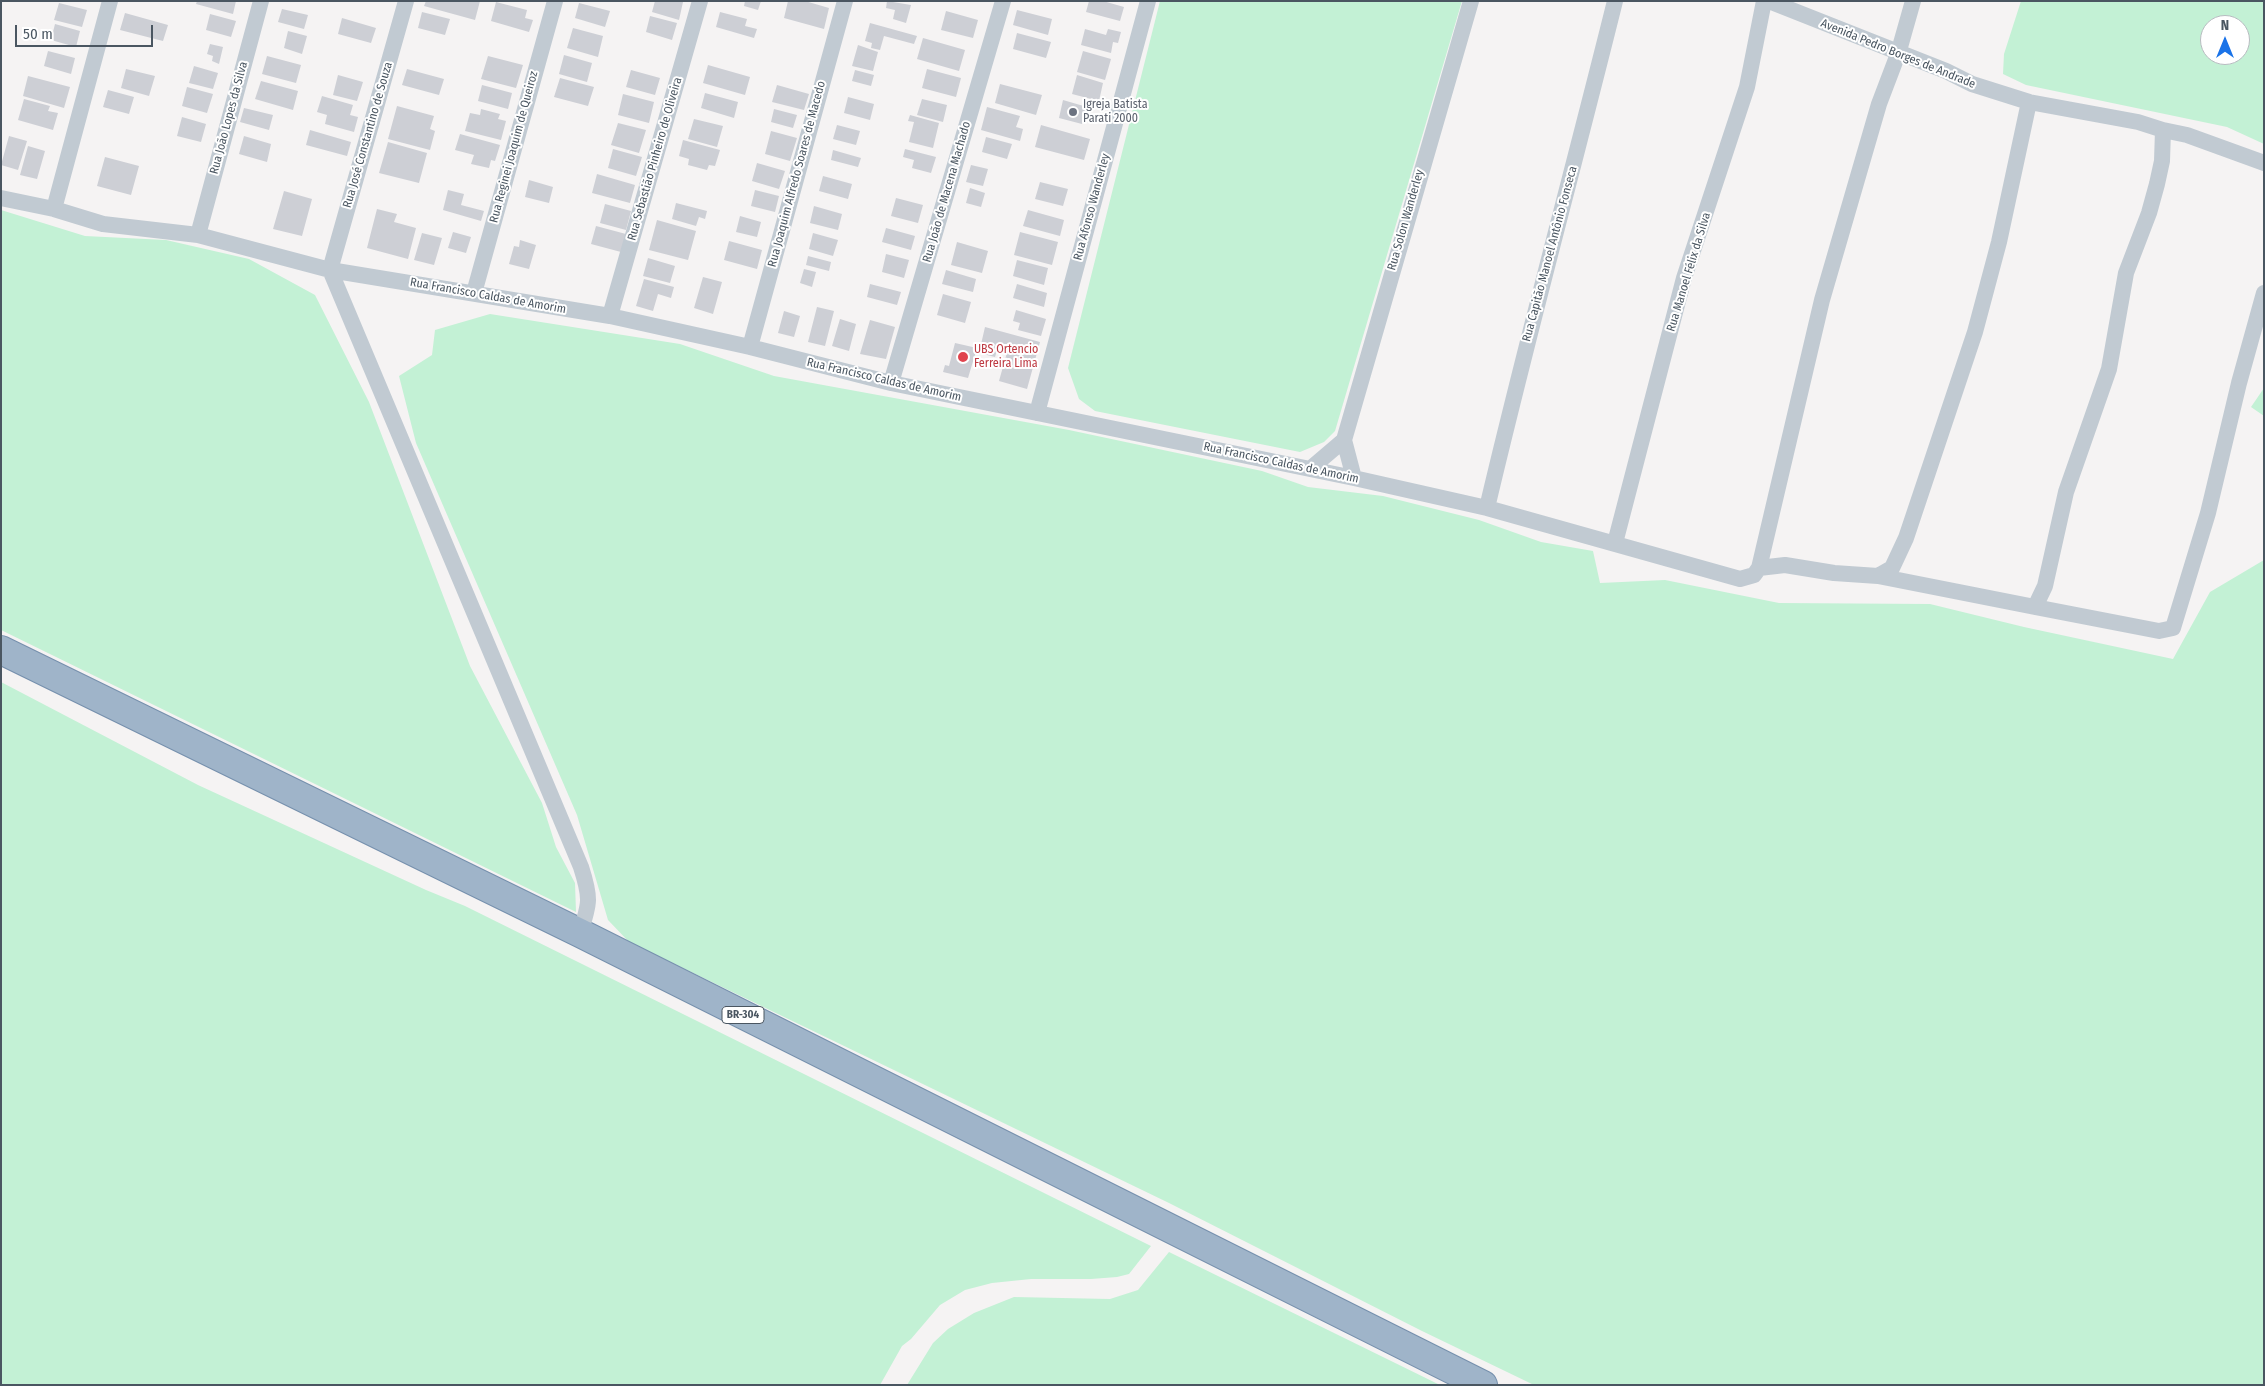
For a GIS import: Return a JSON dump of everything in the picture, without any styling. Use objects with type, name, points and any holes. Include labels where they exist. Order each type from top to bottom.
[{"type":"highway","name":"BR-304","points":[[1,650],[580,933],[1483,1385]]},
{"type":"street","points":[[54,210],[110,1]]},
{"type":"street","name":"Rua João Lopes da Silva","points":[[198,235],[261,1]]},
{"type":"street","name":"Rua José Constantino de Souza","points":[[330,270],[406,1]]},
{"type":"street","name":"Rua Reginei Joaquim de Queiroz","points":[[474,293],[555,1]]},
{"type":"street","name":"Rua Sebastião Pinheiro de Oliveira","points":[[610,316],[700,1]]},
{"type":"street","name":"Rua Joaquim Alfredo Soares de Macedo","points":[[750,347],[845,1]]},
{"type":"street","name":"Rua João de Macena Machado","points":[[891,383],[1003,1]]},
{"type":"street","name":"Rua Afonso Wanderley","points":[[1037,413],[1148,1]]},
{"type":"street","name":"Rua Solon Wanderley","points":[[1344,440],[1471,1]]},
{"type":"street","name":"Rua Capitão Manoel Antônio Fonseca","points":[[1487,508],[1519,372],[1555,240],[1615,1]]},
{"type":"street","name":"Rua Manoel Félix da Silva","points":[[1615,543],[1684,278],[1747,87],[1764,1]]},
{"type":"street","name":"Avenida Pedro Borges de Andrade","points":[[1769,1],[1972,84],[2029,102],[2138,122],[2187,136],[2264,163]]},
{"type":"street","points":[[1759,568],[1822,300],[1879,104],[1898,54],[1913,1]]},
{"type":"street","points":[[1878,576],[1892,568],[1906,538],[1975,332],[1999,242],[2029,102]]},
{"type":"street","points":[[2035,607],[2045,586],[2066,492],[2109,369],[2126,274],[2157,184],[2162,161],[2164,130]]},
{"type":"street","name":"Rua Francisco Caldas de Amorim","points":[[1,198],[103,224],[198,235],[330,270],[610,316],[750,347],[891,383],[1354,478],[1487,508],[1615,543],[1732,578],[1754,575],[1759,568],[1785,565],[1834,573],[1878,576],[2159,631],[2173,628],[2208,513],[2235,399],[2264,292]]},
{"type":"street","points":[[330,270],[581,867],[588,894],[589,907],[580,933]]},
{"type":"street","points":[[1310,469],[1344,440],[1354,478]]},
{"type":"green space","points":[[1160,1],[1462,1],[1335,431],[1324,442],[1300,452],[1095,411],[1079,399],[1068,368]]},
{"type":"green space","points":[[2021,1],[2264,1],[2264,144],[2227,127],[2026,85],[2003,74],[2004,54]]},
{"type":"green space","points":[[1,210],[85,236],[166,240],[249,259],[315,295],[369,402],[470,666],[542,803],[556,847],[575,883],[576,912],[1,630]]},
{"type":"green space","points":[[490,314],[680,344],[774,376],[1069,430],[1262,471],[1308,487],[1383,496],[1479,520],[1541,542],[1593,551],[1600,583],[1665,580],[1779,603],[1930,604],[2024,627],[2173,659],[2210,592],[2264,560],[2264,1385],[1534,1385],[1422,1331],[1169,1203],[629,942],[608,920],[577,815],[416,443],[399,376],[432,355],[435,330]]},
{"type":"green space","points":[[2264,388],[2264,416],[2251,407]]},
{"type":"green space","points":[[1,682],[198,785],[426,890],[465,906],[1151,1246],[1129,1274],[1117,1277],[1031,1279],[992,1283],[965,1290],[940,1305],[911,1339],[902,1346],[880,1385],[1,1385]]},
{"type":"green space","points":[[1169,1252],[1440,1385],[907,1385],[933,1343],[948,1329],[974,1313],[1014,1297],[1110,1299],[1138,1290]]},
{"type":"building","points":[[197,1],[236,1],[233,14],[196,4]]},
{"type":"building","points":[[426,1],[480,1],[475,20],[424,6]]},
{"type":"building","points":[[655,1],[683,2],[679,20],[652,12]]},
{"type":"building","points":[[745,1],[761,1],[758,10],[744,6]]},
{"type":"building","points":[[788,1],[805,1],[829,8],[824,29],[784,18]]},
{"type":"building","points":[[887,1],[911,5],[906,23],[893,19],[895,10],[886,8]]},
{"type":"building","points":[[1089,1],[1103,1],[1124,7],[1120,21],[1086,12]]},
{"type":"building","points":[[496,2],[527,10],[525,18],[533,20],[529,32],[491,21]]},
{"type":"building","points":[[59,3],[87,10],[82,27],[54,20]]},
{"type":"building","points":[[579,3],[610,11],[605,27],[575,18]]},
{"type":"building","points":[[282,9],[308,15],[304,29],[278,22]]},
{"type":"building","points":[[1017,10],[1052,19],[1048,35],[1013,25]]},
{"type":"building","points":[[946,11],[978,20],[973,38],[941,30]]},
{"type":"building","points":[[422,12],[450,19],[445,35],[418,28]]},
{"type":"building","points":[[720,12],[747,19],[745,26],[757,29],[754,38],[716,27]]},
{"type":"building","points":[[125,13],[168,25],[163,41],[120,30]]},
{"type":"building","points":[[210,14],[236,21],[231,37],[206,30]]},
{"type":"building","points":[[650,16],[677,23],[672,40],[646,32]]},
{"type":"building","points":[[342,18],[376,28],[371,43],[338,34]]},
{"type":"building","points":[[870,23],[917,36],[914,44],[884,36],[880,50],[871,48],[872,43],[865,41]]},
{"type":"building","points":[[55,24],[80,31],[76,47],[51,40]]},
{"type":"building","points":[[573,28],[603,36],[598,57],[567,48]]},
{"type":"building","points":[[1085,29],[1106,35],[1108,29],[1121,32],[1118,43],[1113,42],[1111,53],[1081,45]]},
{"type":"building","points":[[288,31],[307,36],[302,54],[284,48]]},
{"type":"building","points":[[1017,33],[1051,42],[1046,58],[1013,49]]},
{"type":"building","points":[[923,38],[965,50],[959,71],[917,59]]},
{"type":"building","points":[[210,44],[223,47],[219,64],[212,61],[213,56],[207,54]]},
{"type":"building","points":[[858,45],[878,52],[873,71],[852,66]]},
{"type":"building","points":[[48,51],[75,58],[71,74],[44,66]]},
{"type":"building","points":[[1083,51],[1111,59],[1105,80],[1077,72]]},
{"type":"building","points":[[564,55],[592,63],[587,82],[559,74]]},
{"type":"building","points":[[267,56],[301,65],[296,83],[262,74]]},
{"type":"building","points":[[488,56],[523,65],[516,88],[481,79]]},
{"type":"building","points":[[708,65],[750,77],[745,95],[703,83]]},
{"type":"building","points":[[194,66],[218,73],[213,89],[189,83]]},
{"type":"building","points":[[126,69],[155,76],[149,96],[121,88]]},
{"type":"building","points":[[407,69],[444,79],[439,95],[402,85]]},
{"type":"building","points":[[927,69],[961,78],[956,97],[922,88]]},
{"type":"building","points":[[631,70],[660,78],[655,95],[626,87]]},
{"type":"building","points":[[855,70],[874,75],[871,86],[852,81]]},
{"type":"building","points":[[338,75],[363,82],[357,101],[333,95]]},
{"type":"building","points":[[1077,75],[1103,83],[1099,101],[1072,94]]},
{"type":"building","points":[[28,76],[70,87],[64,108],[23,96]]},
{"type":"building","points":[[560,78],[594,87],[588,106],[554,97]]},
{"type":"building","points":[[261,81],[298,91],[293,110],[255,99]]},
{"type":"building","points":[[1000,84],[1042,95],[1036,115],[995,103]]},
{"type":"building","points":[[482,85],[512,93],[508,109],[478,101]]},
{"type":"building","points":[[777,85],[809,94],[804,110],[772,102]]},
{"type":"building","points":[[187,87],[213,94],[207,113],[182,106]]},
{"type":"building","points":[[108,90],[134,97],[129,114],[103,107]]},
{"type":"building","points":[[705,93],[738,102],[734,118],[701,108]]},
{"type":"building","points":[[623,94],[654,102],[649,123],[618,115]]},
{"type":"building","points":[[322,96],[353,105],[350,115],[358,117],[354,132],[325,124],[327,115],[317,112]]},
{"type":"building","points":[[848,97],[874,104],[870,120],[844,113]]},
{"type":"building","points":[[24,99],[50,106],[48,111],[58,113],[53,130],[18,120]]},
{"type":"building","points":[[922,99],[947,105],[943,122],[917,115]]},
{"type":"building","name":"Igreja Batista Parati 2000","points":[[1063,100],[1087,107],[1082,124],[1059,118]]},
{"type":"building","points":[[397,106],[434,116],[430,129],[435,131],[430,150],[388,139]]},
{"type":"building","points":[[987,107],[1020,116],[1016,127],[1023,129],[1020,141],[981,130]]},
{"type":"building","points":[[244,108],[273,115],[269,130],[240,122]]},
{"type":"building","points":[[481,109],[500,114],[498,119],[506,121],[501,140],[465,131],[470,113],[480,115]]},
{"type":"building","points":[[774,109],[797,115],[793,128],[771,122]]},
{"type":"building","points":[[910,115],[939,123],[933,148],[909,142],[914,122],[908,121]]},
{"type":"building","points":[[182,117],[206,124],[201,142],[177,136]]},
{"type":"building","points":[[694,119],[723,126],[717,147],[688,139]]},
{"type":"building","points":[[618,123],[646,130],[639,153],[611,145]]},
{"type":"building","points":[[837,125],[860,131],[856,145],[833,139]]},
{"type":"building","points":[[1041,125],[1090,139],[1084,160],[1035,147]]},
{"type":"building","points":[[310,130],[351,142],[347,156],[306,145]]},
{"type":"building","points":[[771,131],[797,138],[790,161],[765,154]]},
{"type":"building","points":[[460,134],[500,145],[495,161],[491,160],[489,168],[471,164],[474,155],[455,150]]},
{"type":"building","points":[[9,136],[27,141],[18,170],[1,165]]},
{"type":"building","points":[[244,136],[271,144],[267,162],[239,154]]},
{"type":"building","points":[[986,137],[1012,144],[1007,159],[982,152]]},
{"type":"building","points":[[683,140],[720,150],[715,166],[709,165],[707,170],[688,165],[689,159],[679,156]]},
{"type":"building","points":[[388,142],[427,153],[419,183],[379,173]]},
{"type":"building","points":[[28,146],[45,151],[37,179],[20,175]]},
{"type":"building","points":[[613,149],[642,157],[636,176],[608,168]]},
{"type":"building","points":[[905,149],[936,157],[931,173],[912,168],[914,160],[903,157]]},
{"type":"building","points":[[833,150],[861,158],[858,167],[831,160]]},
{"type":"building","points":[[105,157],[139,166],[131,195],[97,186]]},
{"type":"building","points":[[757,163],[785,171],[779,189],[752,181]]},
{"type":"building","points":[[971,165],[988,169],[983,186],[966,182]]},
{"type":"building","points":[[597,174],[635,185],[630,203],[592,193]]},
{"type":"building","points":[[823,176],[852,184],[848,199],[819,191]]},
{"type":"building","points":[[529,180],[553,187],[549,203],[525,197]]},
{"type":"building","points":[[1040,182],[1068,189],[1063,206],[1035,199]]},
{"type":"building","points":[[970,188],[985,193],[981,207],[966,203]]},
{"type":"building","points":[[448,190],[464,194],[461,205],[484,211],[481,221],[443,210]]},
{"type":"building","points":[[755,190],[779,196],[775,212],[751,206]]},
{"type":"building","points":[[284,191],[312,199],[302,236],[273,229]]},
{"type":"building","points":[[896,198],[923,205],[918,223],[891,216]]},
{"type":"building","points":[[676,203],[707,211],[705,219],[699,217],[696,226],[672,219]]},
{"type":"building","points":[[605,204],[631,211],[626,230],[600,223]]},
{"type":"building","points":[[814,206],[842,214],[838,230],[810,223]]},
{"type":"building","points":[[377,209],[397,214],[394,222],[416,228],[408,259],[367,248]]},
{"type":"building","points":[[1028,210],[1064,220],[1060,236],[1023,226]]},
{"type":"building","points":[[740,216],[761,222],[757,237],[736,232]]},
{"type":"building","points":[[657,220],[696,231],[688,260],[649,250]]},
{"type":"building","points":[[596,226],[626,234],[621,252],[591,244]]},
{"type":"building","points":[[886,228],[915,236],[911,250],[882,242]]},
{"type":"building","points":[[453,232],[471,237],[466,253],[448,248]]},
{"type":"building","points":[[1020,232],[1058,242],[1052,265],[1014,255]]},
{"type":"building","points":[[422,233],[442,238],[434,265],[414,260]]},
{"type":"building","points":[[813,233],[838,240],[833,256],[809,249]]},
{"type":"building","points":[[520,240],[536,245],[529,269],[509,264],[514,246],[519,247]]},
{"type":"building","points":[[729,241],[762,250],[757,269],[724,260]]},
{"type":"building","points":[[957,242],[988,251],[982,273],[951,265]]},
{"type":"building","points":[[886,254],[909,260],[904,278],[882,272]]},
{"type":"building","points":[[808,256],[831,262],[829,271],[806,265]]},
{"type":"building","points":[[648,258],[675,266],[670,283],[643,276]]},
{"type":"building","points":[[1017,260],[1048,268],[1044,285],[1013,276]]},
{"type":"building","points":[[804,269],[816,272],[812,287],[800,283]]},
{"type":"building","points":[[946,270],[976,279],[973,292],[942,284]]},
{"type":"building","points":[[703,277],[722,282],[713,314],[694,308]]},
{"type":"building","points":[[644,279],[674,287],[671,298],[658,294],[653,311],[636,306]]},
{"type":"building","points":[[870,284],[901,292],[897,305],[867,297]]},
{"type":"building","points":[[1017,284],[1047,293],[1044,307],[1013,298]]},
{"type":"building","points":[[943,294],[971,302],[965,323],[937,315]]},
{"type":"building","points":[[817,307],[834,311],[825,346],[808,342]]},
{"type":"building","points":[[1016,310],[1046,319],[1041,336],[1018,330],[1020,323],[1013,321]]},
{"type":"building","points":[[784,311],[800,316],[794,337],[778,333]]},
{"type":"building","points":[[840,319],[856,324],[849,351],[832,346]]},
{"type":"building","points":[[870,320],[895,327],[886,359],[860,354]]},
{"type":"building","points":[[985,327],[1040,342],[1027,389],[999,381],[1008,349],[998,347],[995,357],[979,353]]},
{"type":"building","name":"UBS Ortencio Ferreira Lima","points":[[955,343],[977,348],[968,378],[943,372],[945,365],[949,366]]},
{"type":"place","name":"Igreja Batista Parati 2000","points":[[1073,112]]},
{"type":"place","name":"UBS Ortencio Ferreira Lima","points":[[963,357]]}]
